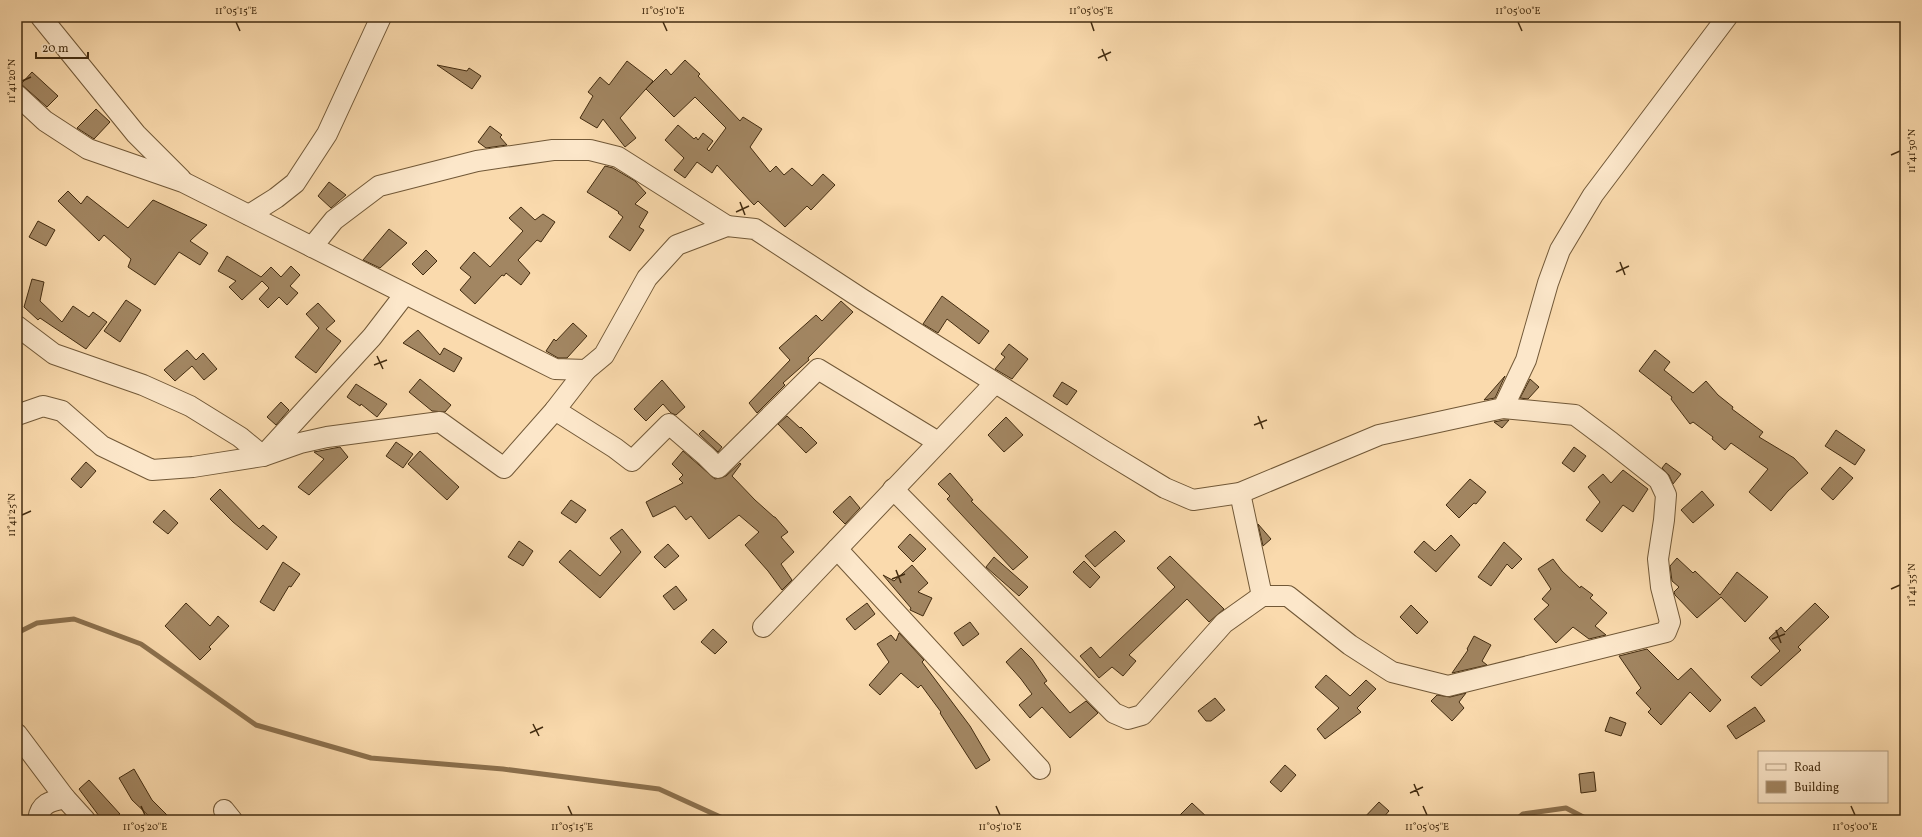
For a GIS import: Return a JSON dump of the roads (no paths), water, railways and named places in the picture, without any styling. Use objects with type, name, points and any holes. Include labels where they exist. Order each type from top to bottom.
[{"type":"street","points":[[41,17],[136,134],[184,182]]},
{"type":"street","points":[[249,215],[276,198],[295,183],[327,134],[381,17]]},
{"type":"street","points":[[1503,408],[1526,360],[1548,283],[1560,250],[1593,195],[1727,17]]},
{"type":"street","points":[[17,95],[45,121],[88,149],[184,182],[554,369],[586,370]]},
{"type":"street","points":[[312,247],[334,220],[379,186],[478,161],[553,150],[590,150],[618,156],[727,226]]},
{"type":"street","points":[[17,415],[43,406],[62,411],[102,446],[152,470],[193,467],[263,456],[300,443],[327,437],[440,422],[504,468],[555,410],[586,370],[604,355],[647,278],[677,245],[727,226],[755,228],[995,382],[1165,488],[1193,500],[1240,493],[1379,435],[1503,408],[1575,416],[1659,480],[1666,495],[1658,559],[1661,587],[1670,622],[1666,632],[1448,686],[1392,672],[1350,645],[1288,596],[1262,596],[1224,623],[1142,715],[1128,719],[1114,713],[892,489]]},
{"type":"street","points":[[263,456],[372,337],[405,294]]},
{"type":"street","points":[[17,326],[54,354],[143,385],[190,406],[240,437],[263,456]]},
{"type":"street","points":[[555,410],[615,448],[632,461],[669,424],[718,468],[818,369],[938,442]]},
{"type":"street","points":[[763,627],[892,489],[995,382]]},
{"type":"street","points":[[1240,493],[1262,596]]},
{"type":"street","points":[[837,548],[1040,769]]},
{"type":"street","points":[[17,734],[65,798],[85,820]]},
{"type":"street","points":[[38,820],[39,813],[49,801],[65,798]]},
{"type":"waterway","points":[[17,633],[37,623],[74,619],[141,644],[256,725],[371,758],[503,769],[659,789],[727,820]]},
{"type":"waterway","points":[[1516,820],[1523,814],[1566,808],[1589,820]]}]
